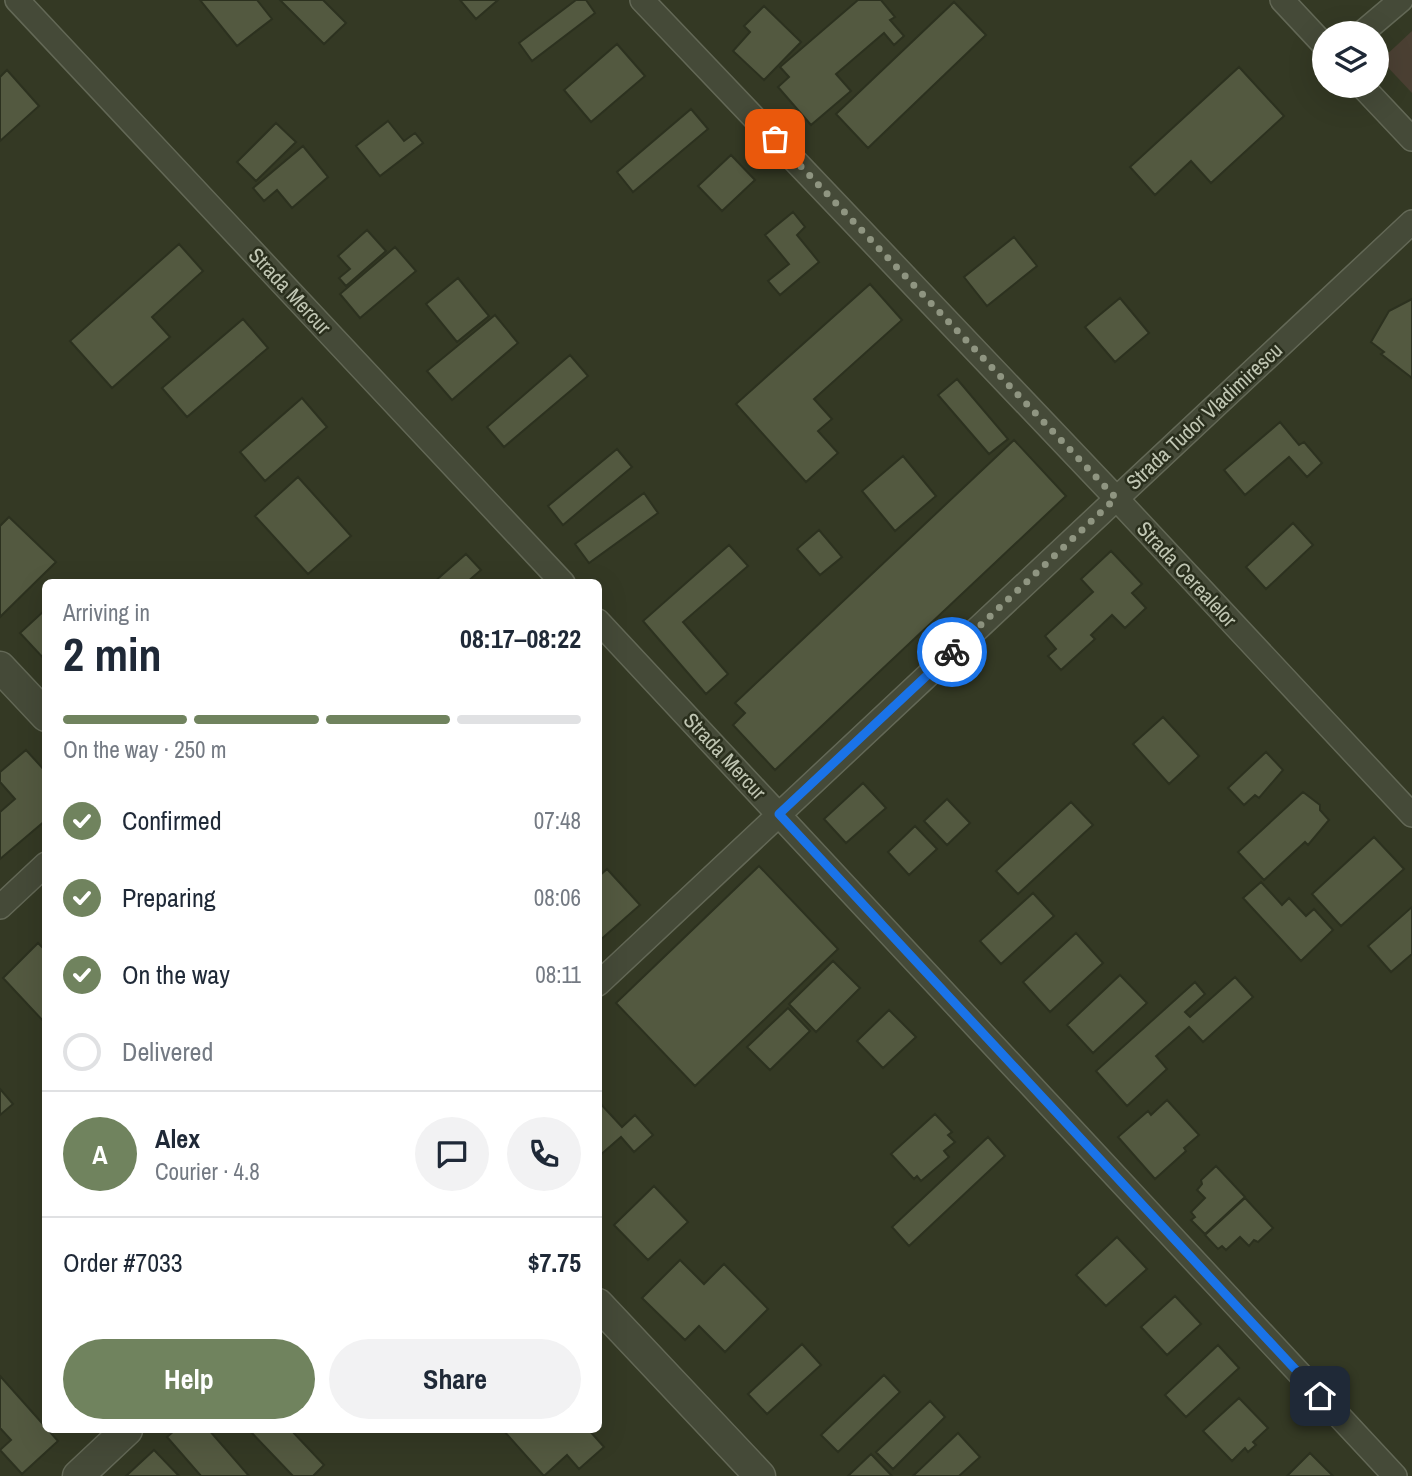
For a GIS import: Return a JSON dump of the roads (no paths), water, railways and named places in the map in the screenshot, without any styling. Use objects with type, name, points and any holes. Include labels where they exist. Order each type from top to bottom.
[{"type":"street","name":"Strada Mercur","points":[[17,0],[559,579]]},
{"type":"street","name":"Strada Cerealelor","points":[[642,0],[1116,498],[1412,815]]},
{"type":"street","points":[[1282,0],[1312,32]]},
{"type":"street","points":[[1376,21],[1401,0]]},
{"type":"street","points":[[1373,98],[1412,139]]},
{"type":"street","name":"Strada Tudor Vladimirescu","points":[[602,980],[1412,222]]},
{"type":"street","name":"Strada Mercur","points":[[602,625],[1395,1476]]},
{"type":"street","points":[[0,667],[42,712]]},
{"type":"street","points":[[0,906],[42,868]]},
{"type":"street","points":[[602,1308],[757,1475]]},
{"type":"street","points":[[78,1476],[124,1433]]}]
